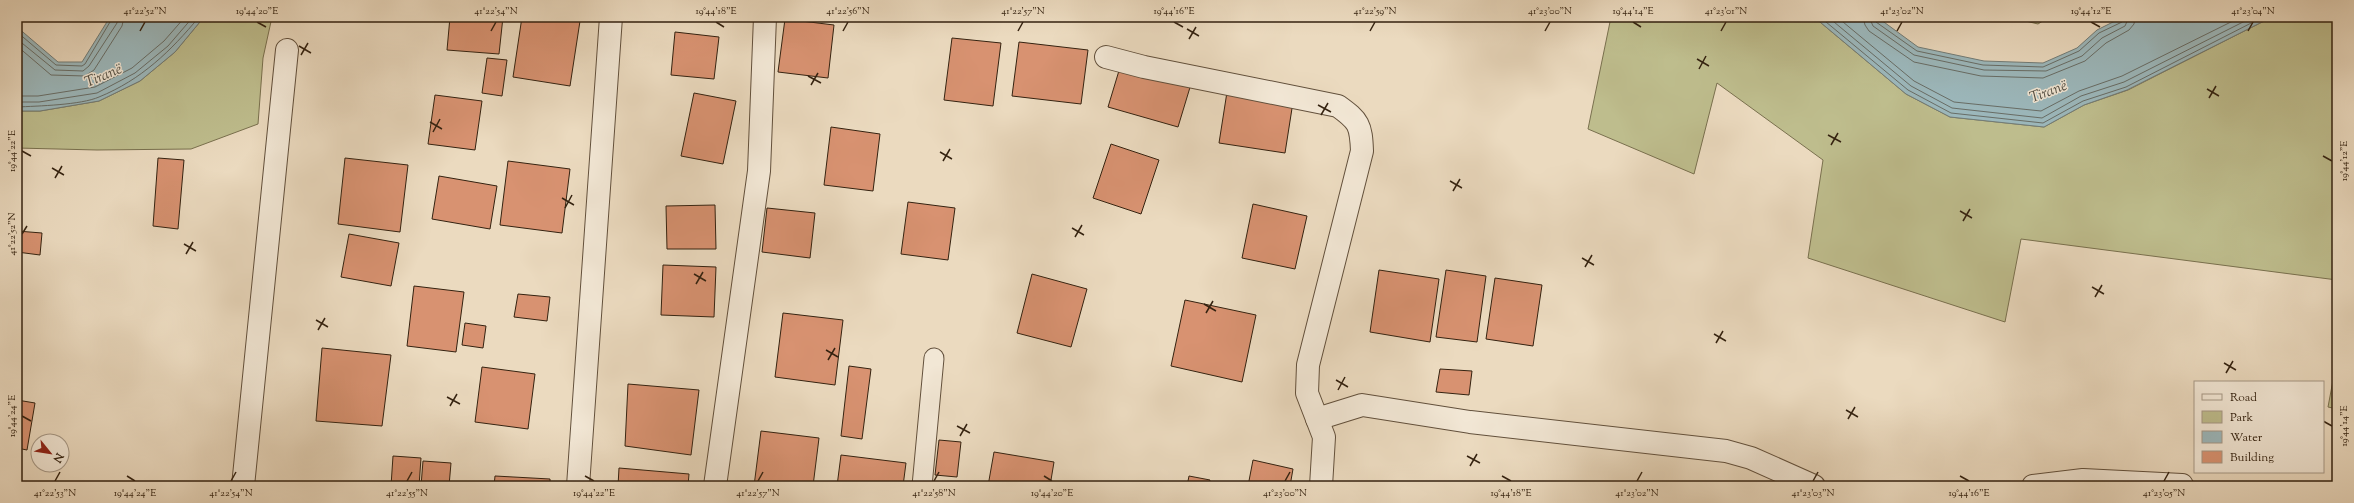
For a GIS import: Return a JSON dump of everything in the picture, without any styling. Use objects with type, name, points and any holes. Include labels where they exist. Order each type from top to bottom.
[{"type":"street","points":[[578,486],[611,17]]},
{"type":"street","points":[[715,486],[759,171],[765,17]]},
{"type":"street","points":[[243,486],[287,50]]},
{"type":"street","points":[[1106,57],[1144,67],[1338,106],[1354,118],[1362,131],[1362,151],[1308,365],[1307,393],[1324,437],[1321,486]]},
{"type":"street","points":[[1317,419],[1362,405],[1470,422],[1726,451],[1751,458],[1814,486]]},
{"type":"street","points":[[2033,486],[2084,480],[2182,486]]},
{"type":"lane","points":[[922,486],[934,358]]},
{"type":"green space","points":[[204,17],[272,17],[263,58],[258,124],[191,149],[97,150],[17,148],[17,111],[40,111],[99,101],[140,81],[175,52]]},
{"type":"green space","points":[[1611,17],[1814,17],[1906,94],[1950,117],[2044,127],[2084,105],[2128,90],[2272,17],[2337,17],[2337,280],[2021,239],[2005,322],[1808,258],[1823,160],[1717,83],[1694,174],[1588,129]]},
{"type":"green space","points":[[2009,17],[2049,17],[2038,24]]},
{"type":"green space","points":[[2337,359],[2337,409],[2328,407]]},
{"type":"water","name":"Tiranë","points":[[110,17],[204,17],[175,52],[140,81],[99,101],[40,111],[17,111],[17,27],[58,62],[82,62]]},
{"type":"water","name":"Tiranë","points":[[1814,17],[1877,17],[1918,47],[1984,61],[2043,63],[2077,48],[2097,30],[2123,17],[2272,17],[2127,90],[2084,105],[2044,127],[1950,117],[1906,94]]},
{"type":"building","points":[[450,17],[503,17],[499,54],[447,50]]},
{"type":"building","points":[[522,17],[556,17],[580,21],[570,86],[513,77]]},
{"type":"building","points":[[785,19],[834,25],[828,78],[778,72]]},
{"type":"building","points":[[675,32],[719,37],[714,79],[671,75]]},
{"type":"building","points":[[952,38],[1001,43],[993,106],[944,100]]},
{"type":"building","points":[[1019,42],[1088,50],[1081,104],[1012,96]]},
{"type":"building","points":[[487,58],[507,60],[502,96],[482,93]]},
{"type":"building","points":[[1121,64],[1191,84],[1178,127],[1108,107]]},
{"type":"building","points":[[1227,92],[1293,102],[1285,153],[1219,143]]},
{"type":"building","points":[[694,93],[736,101],[723,164],[681,156]]},
{"type":"building","points":[[435,95],[482,101],[475,150],[428,144]]},
{"type":"building","points":[[831,127],[880,134],[873,191],[824,185]]},
{"type":"building","points":[[1111,144],[1159,160],[1141,214],[1093,198]]},
{"type":"building","points":[[158,158],[184,160],[178,229],[153,226]]},
{"type":"building","points":[[345,158],[408,165],[400,232],[338,224]]},
{"type":"building","points":[[508,161],[570,169],[562,233],[500,225]]},
{"type":"building","points":[[439,176],[497,186],[490,229],[432,219]]},
{"type":"building","points":[[908,202],[955,208],[948,260],[901,254]]},
{"type":"building","points":[[1253,204],[1307,216],[1295,269],[1242,258]]},
{"type":"building","points":[[715,205],[716,249],[667,249],[666,206]]},
{"type":"building","points":[[767,208],[815,213],[810,258],[762,252]]},
{"type":"building","points":[[17,231],[42,233],[40,255],[17,252]]},
{"type":"building","points":[[349,234],[399,243],[391,286],[341,277]]},
{"type":"building","points":[[663,265],[716,267],[714,317],[661,315]]},
{"type":"building","points":[[1379,270],[1439,279],[1430,342],[1370,332]]},
{"type":"building","points":[[1446,270],[1486,276],[1477,342],[1436,337]]},
{"type":"building","points":[[1032,274],[1087,289],[1071,347],[1017,333]]},
{"type":"building","points":[[1495,278],[1542,285],[1533,346],[1486,339]]},
{"type":"building","points":[[414,286],[464,292],[456,352],[407,346]]},
{"type":"building","points":[[518,294],[550,297],[547,321],[514,317]]},
{"type":"building","points":[[1185,300],[1256,315],[1242,382],[1171,366]]},
{"type":"building","points":[[783,313],[843,320],[835,385],[775,377]]},
{"type":"building","points":[[465,323],[486,326],[483,348],[462,345]]},
{"type":"building","points":[[322,348],[391,355],[382,426],[316,421]]},
{"type":"building","points":[[849,366],[871,369],[862,439],[841,436]]},
{"type":"building","points":[[482,367],[535,374],[528,429],[475,422]]},
{"type":"building","points":[[1440,369],[1472,371],[1469,395],[1436,392]]},
{"type":"building","points":[[628,384],[699,390],[691,455],[625,446]]},
{"type":"building","points":[[17,400],[35,403],[27,450],[17,448]]},
{"type":"building","points":[[761,431],[819,438],[813,486],[754,486]]},
{"type":"building","points":[[939,440],[961,442],[957,477],[935,475]]},
{"type":"building","points":[[994,452],[1054,462],[1050,486],[988,486]]},
{"type":"building","points":[[841,455],[906,463],[903,486],[837,486]]},
{"type":"building","points":[[393,456],[421,458],[419,486],[391,486]]},
{"type":"building","points":[[1253,460],[1293,469],[1290,486],[1248,486]]},
{"type":"building","points":[[423,461],[451,463],[449,486],[421,486]]},
{"type":"building","points":[[619,468],[689,474],[688,486],[618,486]]},
{"type":"building","points":[[495,476],[550,479],[550,486],[494,486]]},
{"type":"building","points":[[1189,476],[1210,480],[1208,486],[1187,486]]}]
